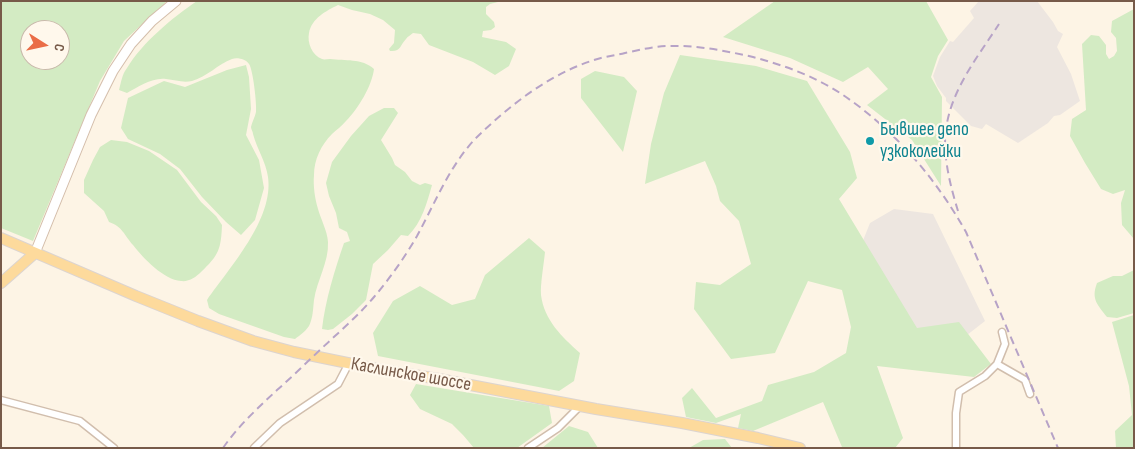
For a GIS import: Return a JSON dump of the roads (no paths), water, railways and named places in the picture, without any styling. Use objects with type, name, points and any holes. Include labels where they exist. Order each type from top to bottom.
[{"type":"main road","name":"Каслинское шоссе","points":[[1,238],[136,296],[254,342],[349,364],[670,421],[800,448]]},
{"type":"main road","points":[[1,283],[35,253]]},
{"type":"street","points":[[35,253],[91,115],[113,71],[131,44],[152,21],[176,1]]},
{"type":"street","points":[[956,448],[956,413],[959,392],[985,376],[997,364],[1005,344],[1002,332]]},
{"type":"street","points":[[254,448],[280,423],[338,384],[349,364]]},
{"type":"street","points":[[997,364],[1026,380],[1030,394]]},
{"type":"street","points":[[1,400],[80,422],[114,448]]},
{"type":"street","points":[[528,448],[558,428],[580,406]]},
{"type":"street","points":[[536,448],[540,440]]},
{"type":"railway","points":[[958,211],[949,179],[945,144],[945,133],[950,109],[961,84],[999,24]]},
{"type":"railway","points":[[223,448],[256,410],[362,311],[374,297],[412,244],[458,160],[489,125],[518,101],[566,71],[601,58],[663,46],[690,46],[711,49],[753,57],[787,67],[809,76],[840,93],[878,122],[895,138],[941,192],[966,232],[1058,448]]},
{"type":"place","name":"Бывшее депо узкоколейки","points":[[870,141]]}]
